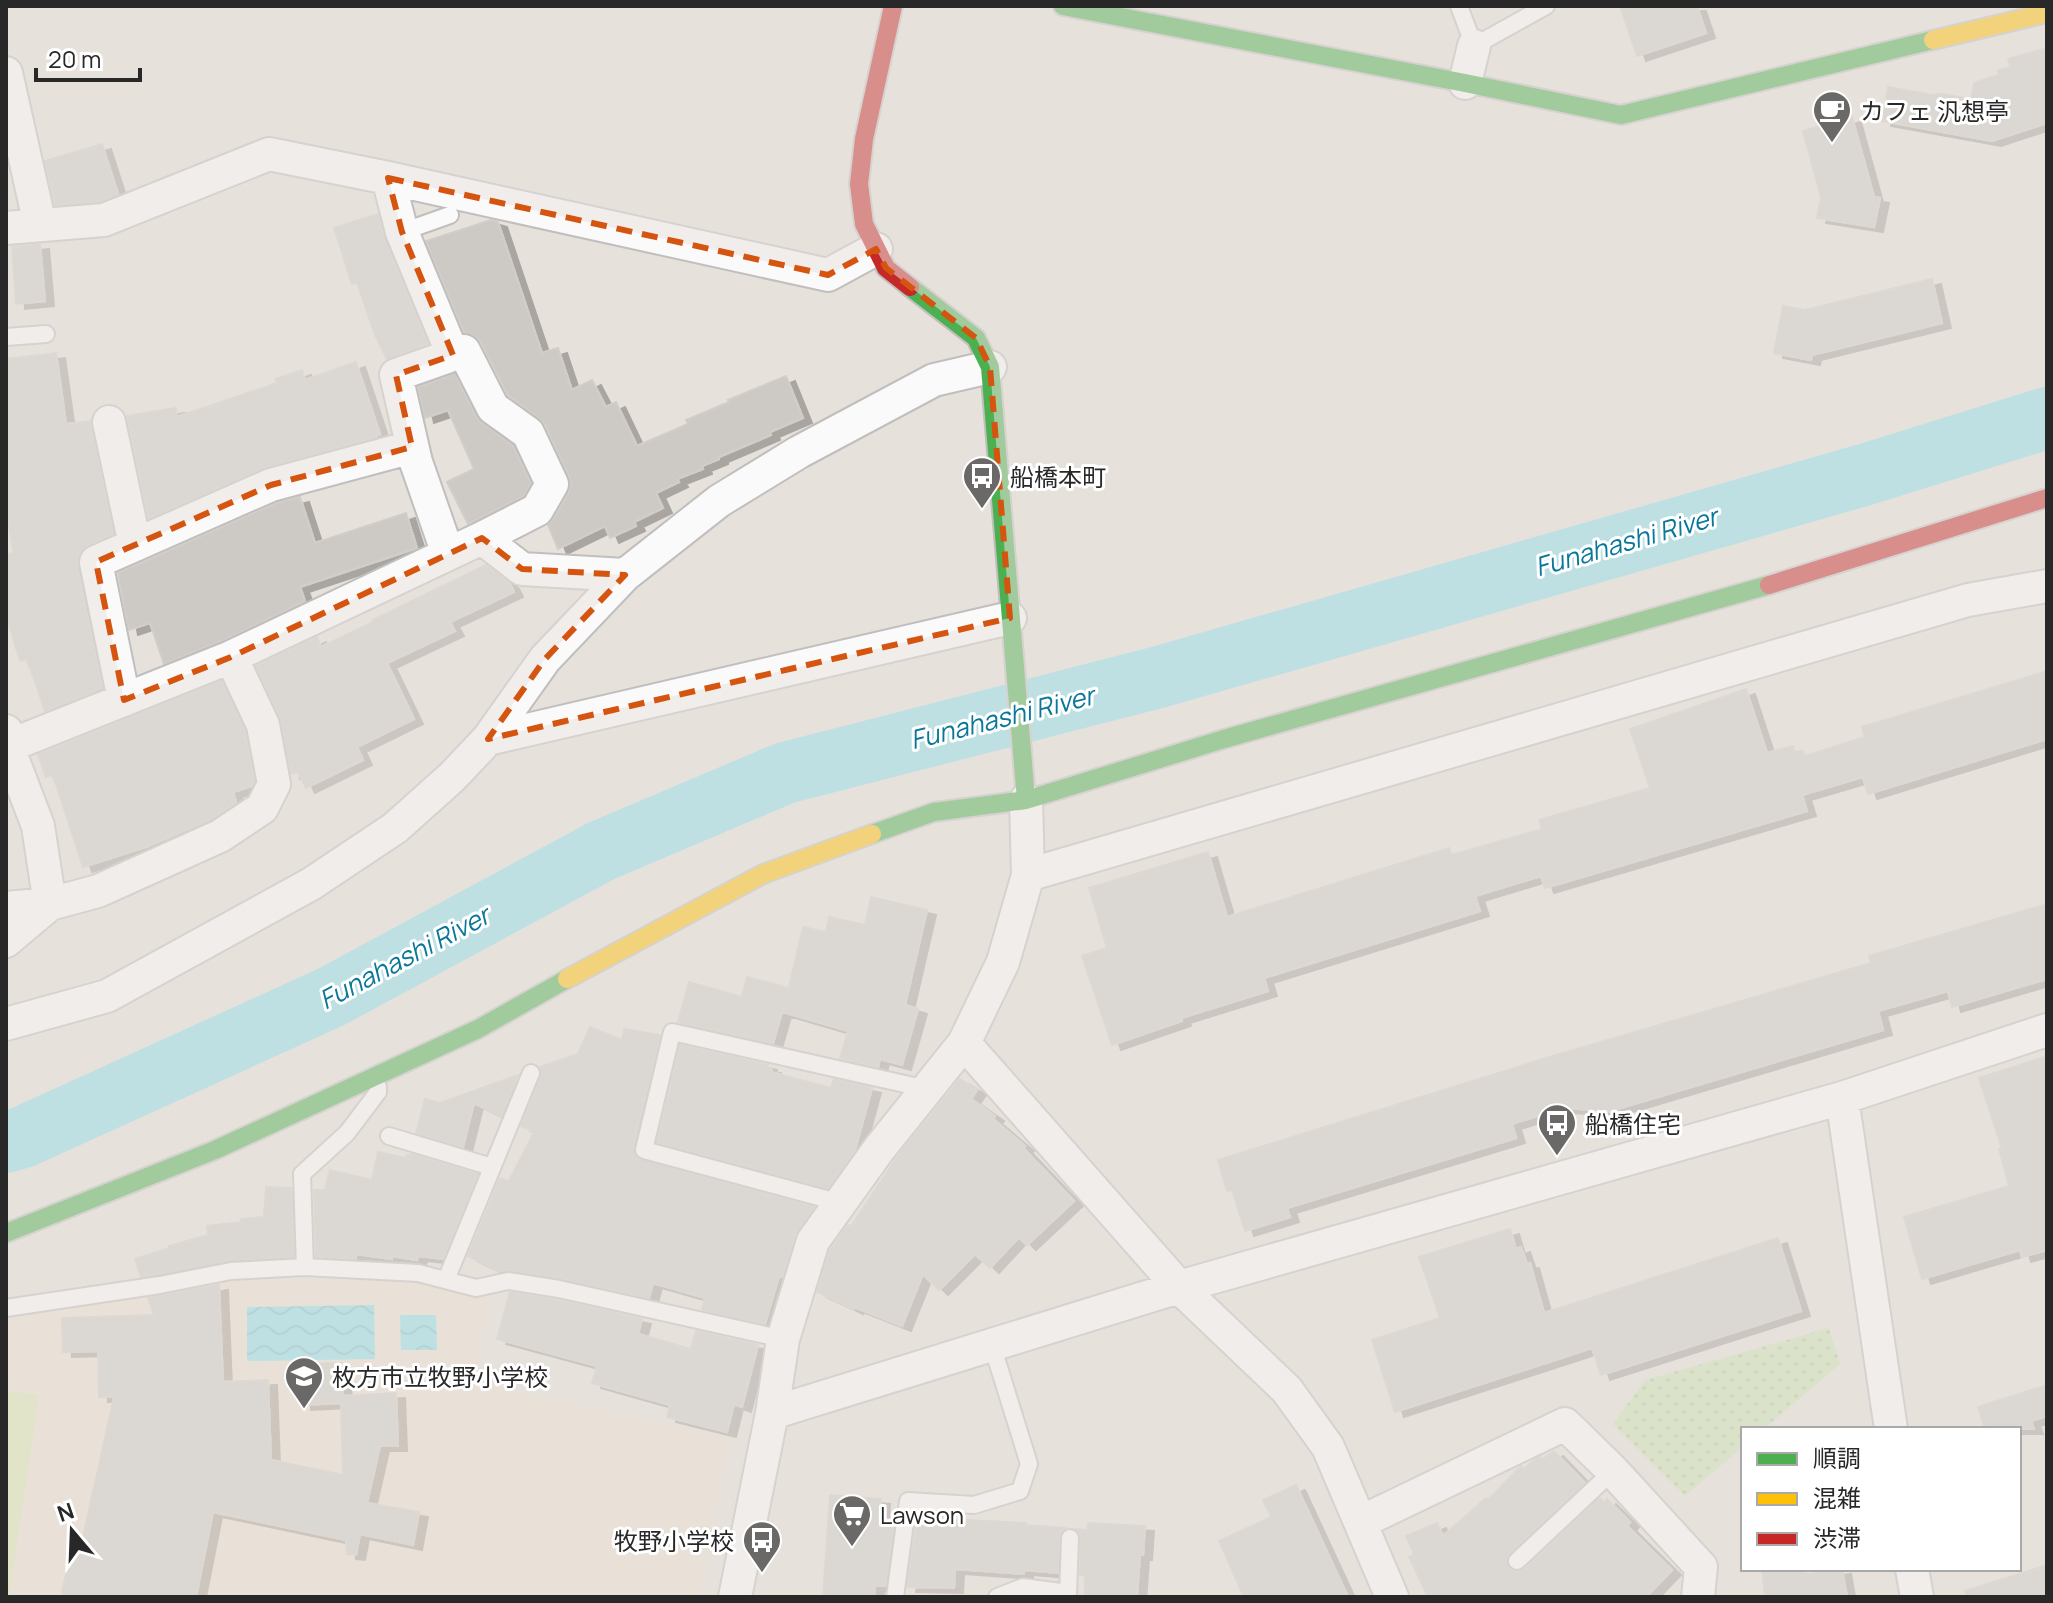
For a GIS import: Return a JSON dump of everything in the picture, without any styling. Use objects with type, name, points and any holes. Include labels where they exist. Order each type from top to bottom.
[{"type":"street","points":[[735,1597],[772,1413],[783,1339],[813,1241],[879,1149],[964,1043],[1003,962],[1028,875],[1026,800],[990,367],[976,338],[886,268],[864,224],[859,184],[864,139],[893,6]]},
{"type":"street","points":[[1063,6],[1158,15],[1621,115],[2047,13]]},
{"type":"street","points":[[1465,83],[1474,46]]},
{"type":"street","points":[[6,73],[40,225]]},
{"type":"street","points":[[6,228],[104,220],[269,154],[828,275],[876,249]]},
{"type":"street","points":[[388,178],[402,232],[453,355]]},
{"type":"street","points":[[50,904],[38,826],[7,741],[124,700],[231,657],[482,538],[537,510],[552,484],[528,433],[493,408],[464,351],[396,375],[416,462],[448,554]]},
{"type":"street","points":[[6,1024],[107,996],[311,884],[395,828],[452,777],[488,739],[545,659],[625,575],[719,501],[799,452],[934,380],[990,367]]},
{"type":"street","points":[[109,422],[135,545]]},
{"type":"street","points":[[124,700],[96,562],[271,485],[412,447]]},
{"type":"street","points":[[6,1233],[215,1150],[478,1029],[763,874],[934,812],[1026,800],[1224,739],[1736,595],[2047,498]]},
{"type":"street","points":[[482,538],[522,569],[625,575]]},
{"type":"street","points":[[1028,875],[1968,600],[2047,586]]},
{"type":"street","points":[[488,739],[1010,618]]},
{"type":"street","points":[[6,908],[50,904],[98,891],[220,836],[262,808],[274,784],[263,725],[231,657]]},
{"type":"street","points":[[6,941],[50,904]]},
{"type":"street","points":[[772,1413],[1179,1287],[1842,1098],[2047,1030]]},
{"type":"street","points":[[964,1043],[1179,1287],[1287,1390],[1328,1447],[1392,1597]]},
{"type":"street","points":[[1842,1098],[1891,1427]]},
{"type":"street","points":[[1361,1522],[1565,1424],[1701,1567],[1698,1597]]},
{"type":"street","points":[[1912,1571],[1917,1597]]},
{"type":"lane","points":[[1459,6],[1474,46],[1546,6]]},
{"type":"lane","points":[[402,232],[450,215]]},
{"type":"lane","points":[[6,337],[46,334]]},
{"type":"lane","points":[[841,1203],[644,1150],[672,1032],[927,1089]]},
{"type":"lane","points":[[446,1280],[531,1073]]},
{"type":"lane","points":[[305,1267],[302,1174],[347,1133],[378,1092],[378,1075]]},
{"type":"lane","points":[[389,1136],[492,1167]]},
{"type":"lane","points":[[6,1308],[231,1271],[305,1267],[418,1273],[476,1288],[508,1281],[559,1289],[783,1339]]},
{"type":"lane","points":[[895,1597],[908,1501],[974,1505],[1020,1491],[1029,1464],[992,1345]]},
{"type":"lane","points":[[1517,1561],[1613,1471]]},
{"type":"lane","points":[[997,1597],[1023,1587],[1068,1595],[1070,1538]]},
{"type":"highlighted area","points":[[388,178],[828,275],[876,249],[886,268],[976,338],[990,367],[1010,618],[488,739],[545,659],[625,575],[522,569],[482,538],[231,657],[124,700],[96,562],[271,485],[412,447],[396,375],[453,355],[402,232]]},
{"type":"shaded area","name":"枚方市立牧野小学校","points":[[387,1278],[487,1297],[476,1383],[729,1438],[698,1597],[6,1597],[6,1316],[227,1280]]},
{"type":"green space","points":[[1829,1328],[1840,1364],[1766,1427],[1741,1427],[1741,1449],[1685,1496],[1613,1424],[1645,1380]]},
{"type":"green space","points":[[6,1391],[39,1395],[9,1597],[6,1597]]},
{"type":"water","points":[[374,1305],[375,1359],[247,1361],[247,1307]]},
{"type":"water","points":[[400,1315],[436,1315],[437,1350],[401,1350]]},
{"type":"building","points":[[1620,6],[1697,6],[1706,33],[1637,56]]},
{"type":"building","points":[[2047,48],[2047,123],[1992,141],[1882,121],[1888,87],[1971,99],[1974,83],[1998,75],[1998,70],[2011,67],[2008,59]]},
{"type":"building","points":[[1852,117],[1874,197],[1880,198],[1874,227],[1817,218],[1821,197],[1803,131]]},
{"type":"building","points":[[102,144],[118,194],[100,201],[55,205],[45,161]]},
{"type":"building","points":[[378,214],[384,239],[428,344],[387,359],[357,283],[352,284],[334,228]]},
{"type":"building","points":[[491,220],[498,222],[542,353],[558,348],[572,390],[592,380],[606,407],[616,402],[637,446],[688,424],[686,420],[728,400],[786,376],[803,418],[677,479],[679,482],[656,493],[663,508],[634,522],[636,526],[610,538],[605,526],[558,549],[548,525],[568,494],[571,484],[569,476],[545,424],[508,395],[481,342],[474,335],[464,332],[426,241]]},
{"type":"building","points":[[40,244],[45,301],[16,304],[12,247]]},
{"type":"building","points":[[1932,279],[1942,323],[1812,355],[1811,360],[1774,353],[1783,306],[1805,310]]},
{"type":"building","points":[[56,353],[66,424],[91,421],[113,534],[81,550],[77,566],[102,688],[45,711],[27,659],[20,661],[6,615],[6,608],[9,607],[6,554],[13,553],[6,503],[6,359]]},
{"type":"building","points":[[356,362],[380,434],[377,437],[264,468],[149,518],[127,416],[176,408],[177,417],[277,383],[276,379],[302,370],[305,380]]},
{"type":"building","points":[[455,374],[476,417],[513,446],[531,483],[523,496],[468,524],[447,482],[474,469],[448,410],[425,418],[418,387]]},
{"type":"building","points":[[300,497],[315,543],[406,513],[417,548],[300,587],[305,601],[164,664],[150,623],[129,630],[118,573],[277,503]]},
{"type":"building","points":[[486,565],[510,584],[514,592],[450,622],[455,631],[387,663],[414,719],[357,747],[363,760],[306,788],[298,772],[291,774],[280,717],[256,666],[317,637],[321,647]]},
{"type":"building","points":[[2047,671],[2047,739],[1868,794],[1863,777],[1802,795],[1807,811],[1545,888],[1541,876],[1475,896],[1480,911],[1264,978],[1268,991],[1181,1018],[1182,1021],[1112,1045],[1082,956],[1107,948],[1089,888],[1208,852],[1227,917],[1449,848],[1452,855],[1542,829],[1539,820],[1650,788],[1630,729],[1746,689],[1767,753],[1793,746],[1795,754],[1803,751],[1805,756],[1865,737],[1862,727]]},
{"type":"building","points":[[221,681],[245,731],[254,781],[252,786],[233,792],[236,802],[211,819],[146,847],[83,867],[53,775],[46,777],[38,755]]},
{"type":"building","points":[[871,897],[927,910],[905,1005],[918,1009],[902,1065],[880,1059],[878,1067],[840,1058],[848,1031],[783,1012],[803,927],[826,932],[829,917],[865,925]]},
{"type":"building","points":[[2047,904],[2047,979],[1952,1007],[1948,991],[1878,1011],[1883,1030],[1597,1115],[1595,1110],[1562,1108],[1512,1124],[1516,1138],[1287,1208],[1290,1217],[1245,1231],[1232,1190],[1227,1191],[1218,1160],[1546,1058],[1871,963],[1869,956]]},
{"type":"building","points":[[747,977],[789,988],[773,1043],[678,1022],[689,982],[742,997]]},
{"type":"building","points":[[590,1027],[622,1040],[624,1029],[660,1035],[633,1147],[637,1158],[814,1207],[795,1235],[765,1324],[702,1310],[705,1298],[653,1283],[649,1298],[561,1278],[500,1271],[468,1256],[500,1179],[509,1181],[534,1132],[521,1126],[541,1077],[540,1067],[578,1054]]},
{"type":"building","points":[[680,1045],[768,1065],[772,1068],[771,1072],[831,1088],[834,1079],[872,1088],[855,1150],[828,1188],[657,1142]]},
{"type":"building","points":[[2047,1056],[2047,1250],[2022,1257],[2020,1250],[1922,1279],[1904,1217],[2009,1186],[1999,1149],[2002,1149],[1979,1078]]},
{"type":"building","points":[[518,1075],[501,1116],[474,1103],[463,1147],[416,1133],[425,1099],[440,1103]]},
{"type":"building","points":[[960,1079],[977,1090],[971,1099],[995,1116],[993,1119],[1025,1146],[1023,1148],[1074,1201],[1027,1245],[1019,1237],[990,1268],[975,1254],[939,1290],[923,1274],[902,1326],[817,1292],[830,1250],[848,1225],[851,1226],[899,1154]]},
{"type":"building","points":[[378,1152],[407,1158],[411,1154],[478,1174],[443,1259],[418,1256],[417,1260],[392,1256],[392,1259],[356,1254],[356,1259],[316,1257],[314,1190],[325,1190],[330,1170],[372,1180]]},
{"type":"building","points":[[266,1187],[291,1188],[294,1257],[229,1260],[141,1277],[135,1259],[208,1235],[207,1226],[264,1217]]},
{"type":"building","points":[[1510,1229],[1516,1249],[1521,1247],[1527,1264],[1530,1263],[1544,1313],[1778,1238],[1801,1311],[1601,1375],[1592,1348],[1395,1412],[1372,1340],[1440,1318],[1419,1257]]},
{"type":"building","points":[[219,1285],[223,1382],[268,1380],[271,1460],[343,1475],[341,1403],[302,1405],[301,1364],[341,1363],[343,1396],[396,1393],[398,1446],[380,1446],[367,1503],[419,1512],[413,1545],[360,1534],[356,1555],[347,1554],[346,1540],[213,1512],[196,1597],[61,1597],[75,1535],[83,1537],[114,1397],[99,1397],[98,1351],[63,1352],[62,1318],[154,1315],[148,1298]]},
{"type":"building","points":[[510,1292],[642,1319],[638,1334],[691,1349],[696,1331],[758,1345],[742,1407],[734,1404],[727,1432],[667,1417],[670,1405],[592,1383],[597,1366],[497,1339]]},
{"type":"building","points":[[2047,1385],[2047,1416],[2031,1421],[2034,1429],[1984,1427],[1978,1407]]},
{"type":"building","points":[[1554,1451],[1585,1483],[1509,1553],[1506,1563],[1510,1569],[1519,1572],[1525,1569],[1600,1498],[1604,1503],[1607,1499],[1630,1522],[1627,1526],[1672,1570],[1646,1597],[1428,1597],[1409,1557],[1414,1554],[1406,1536],[1437,1523],[1443,1536],[1486,1498],[1488,1500],[1521,1466],[1524,1469]]},
{"type":"building","points":[[1296,1485],[1348,1597],[1244,1597],[1219,1541],[1271,1517],[1263,1500]]},
{"type":"building","name":"Lawson","points":[[830,1495],[881,1499],[880,1519],[894,1520],[885,1586],[875,1586],[874,1597],[823,1597]]},
{"type":"building","points":[[917,1520],[1026,1523],[1065,1528],[1059,1538],[1058,1573],[955,1569],[954,1588],[907,1587]]},
{"type":"building","points":[[1088,1523],[1145,1526],[1137,1597],[1085,1597],[1085,1576],[1080,1575],[1081,1538],[1076,1529],[1087,1530]]},
{"type":"building","points":[[2047,1565],[2047,1597],[1966,1597],[1965,1591]]},
{"type":"building","points":[[1762,1571],[1803,1571],[1804,1575],[1842,1571],[1847,1597],[1765,1597]]},
{"type":"waterway","name":"Funahashi River","points":[[6,1142],[331,997],[601,851],[785,773],[1159,677],[1867,474],[2047,418]]},
{"type":"traffic: fast","points":[[1063,6],[1621,115],[1933,40]]},
{"type":"traffic: fast","points":[[910,287],[976,338],[990,367],[1026,800]]},
{"type":"traffic: fast","points":[[872,834],[934,812],[1026,800],[1224,739],[1769,585]]},
{"type":"traffic: fast","points":[[6,1233],[215,1150],[478,1029],[567,979]]},
{"type":"traffic: slow","points":[[1933,40],[2047,13]]},
{"type":"traffic: slow","points":[[567,979],[763,874],[872,834]]},
{"type":"traffic: jam","points":[[893,6],[864,139],[859,184],[864,224],[886,268],[910,287]]},
{"type":"traffic: jam","points":[[1769,585],[2047,498]]},
{"type":"place","name":"カフェ 汎想亭","points":[[1832,144]]},
{"type":"place","name":"船橋本町","points":[[982,510]]},
{"type":"place","name":"船橋住宅","points":[[1557,1157]]},
{"type":"place","name":"枚方市立牧野小学校","points":[[304,1410]]},
{"type":"place","name":"Lawson","points":[[852,1548]]},
{"type":"place","name":"牧野小学校","points":[[762,1574]]}]
